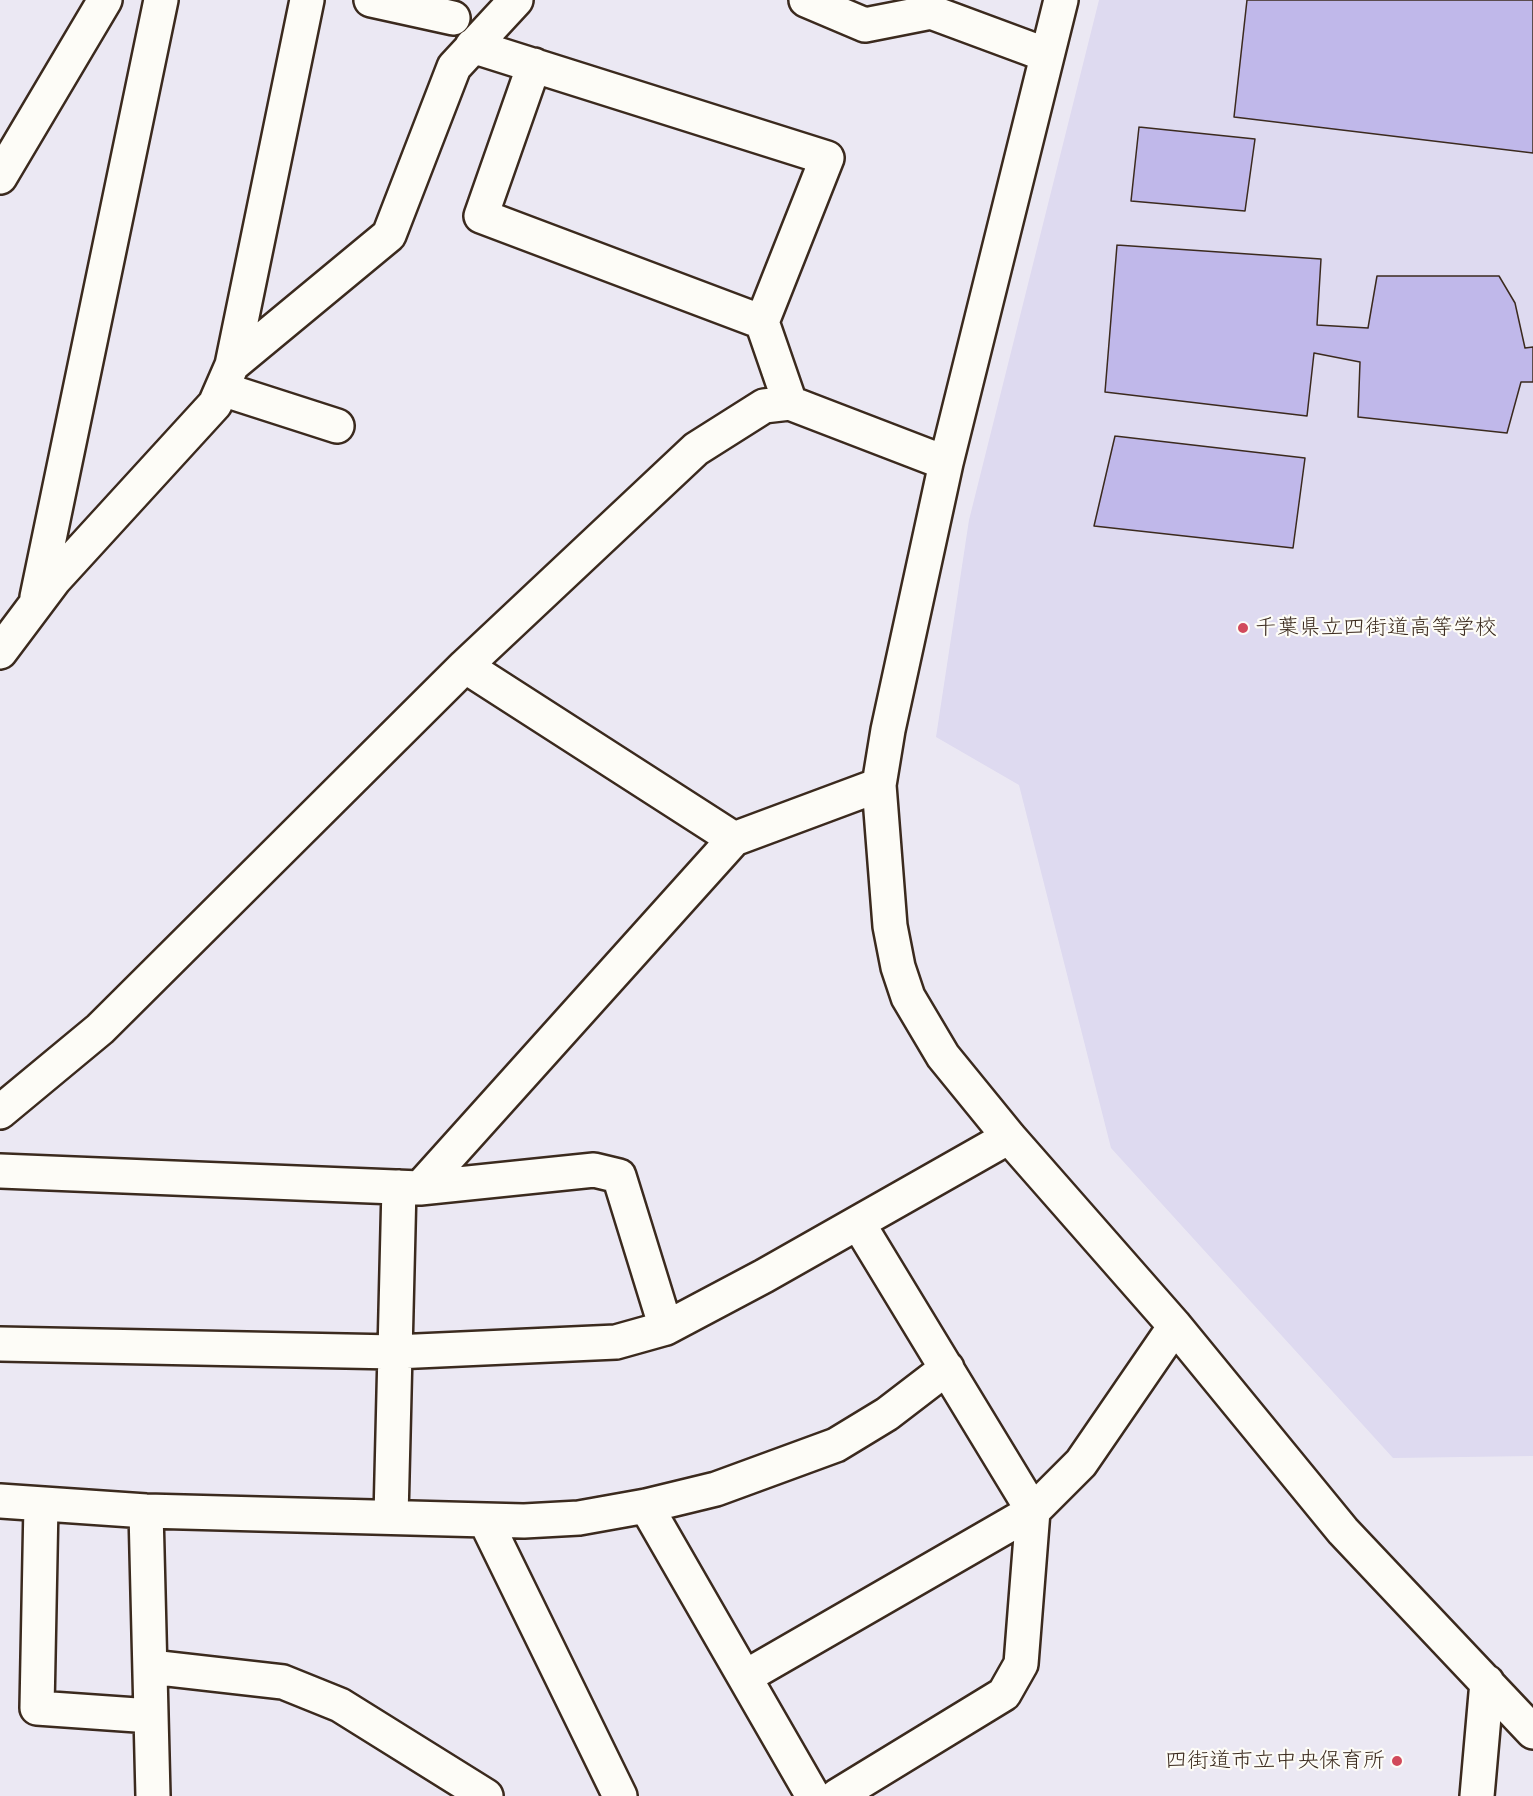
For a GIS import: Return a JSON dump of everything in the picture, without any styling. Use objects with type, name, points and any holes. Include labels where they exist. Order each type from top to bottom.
[{"type":"street","points":[[0,177],[105,0]]},
{"type":"street","points":[[35,605],[161,0]]},
{"type":"street","points":[[0,652],[54,580],[215,404],[227,377],[307,0]]},
{"type":"street","points":[[371,0],[455,9],[463,56]]},
{"type":"street","points":[[227,377],[389,235],[463,56],[516,0]]},
{"type":"street","points":[[806,0],[866,25],[931,12],[1047,55]]},
{"type":"street","points":[[1061,0],[946,463],[888,730],[879,785],[890,926],[897,967],[908,997],[943,1056],[1009,1137],[1175,1326],[1343,1531],[1533,1732]]},
{"type":"street","points":[[463,56],[534,65],[827,158],[762,321],[790,403]]},
{"type":"street","points":[[534,65],[481,216],[762,321]]},
{"type":"street","points":[[227,377],[337,426]]},
{"type":"street","points":[[0,1112],[100,1029],[465,666],[696,449],[764,406],[790,403],[946,463]]},
{"type":"street","points":[[465,666],[734,839]]},
{"type":"street","points":[[391,1517],[395,1352],[410,1188],[734,839],[879,785]]},
{"type":"street","points":[[0,1344],[395,1352],[616,1342],[666,1328],[1009,1137]]},
{"type":"street","points":[[0,1171],[410,1188],[594,1170],[619,1176],[666,1328]]},
{"type":"street","points":[[837,1796],[1004,1694],[1021,1664],[1033,1511],[858,1222]]},
{"type":"street","points":[[745,1677],[1033,1511],[1081,1463],[1175,1326]]},
{"type":"street","points":[[0,1501],[146,1511],[524,1521],[579,1518],[646,1506],[716,1489],[836,1445],[887,1414],[947,1368]]},
{"type":"street","points":[[41,1504],[37,1708],[152,1716]]},
{"type":"street","points":[[646,1506],[813,1796]]},
{"type":"street","points":[[146,1511],[153,1796]]},
{"type":"street","points":[[485,1520],[620,1796]]},
{"type":"street","points":[[151,1667],[283,1682],[340,1705],[486,1796]]},
{"type":"street","points":[[1477,1796],[1487,1683]]},
{"type":"shaded area","name":"千葉県立四街道高等学校","points":[[1099,0],[1533,0],[1533,1456],[1393,1458],[1111,1148],[1019,785],[936,737],[969,520]]},
{"type":"building","points":[[1247,0],[1533,0],[1533,153],[1234,117]]},
{"type":"building","points":[[1139,127],[1255,139],[1245,211],[1131,201]]},
{"type":"building","points":[[1117,245],[1321,259],[1317,325],[1368,328],[1377,276],[1499,276],[1515,303],[1525,348],[1533,347],[1533,382],[1521,382],[1507,433],[1358,417],[1360,362],[1314,353],[1307,416],[1105,392]]},
{"type":"building","points":[[1115,436],[1305,458],[1293,548],[1094,526]]},
{"type":"place","name":"千葉県立四街道高等学校","points":[[1243,628]]},
{"type":"place","name":"四街道市立中央保育所","points":[[1397,1761]]}]
